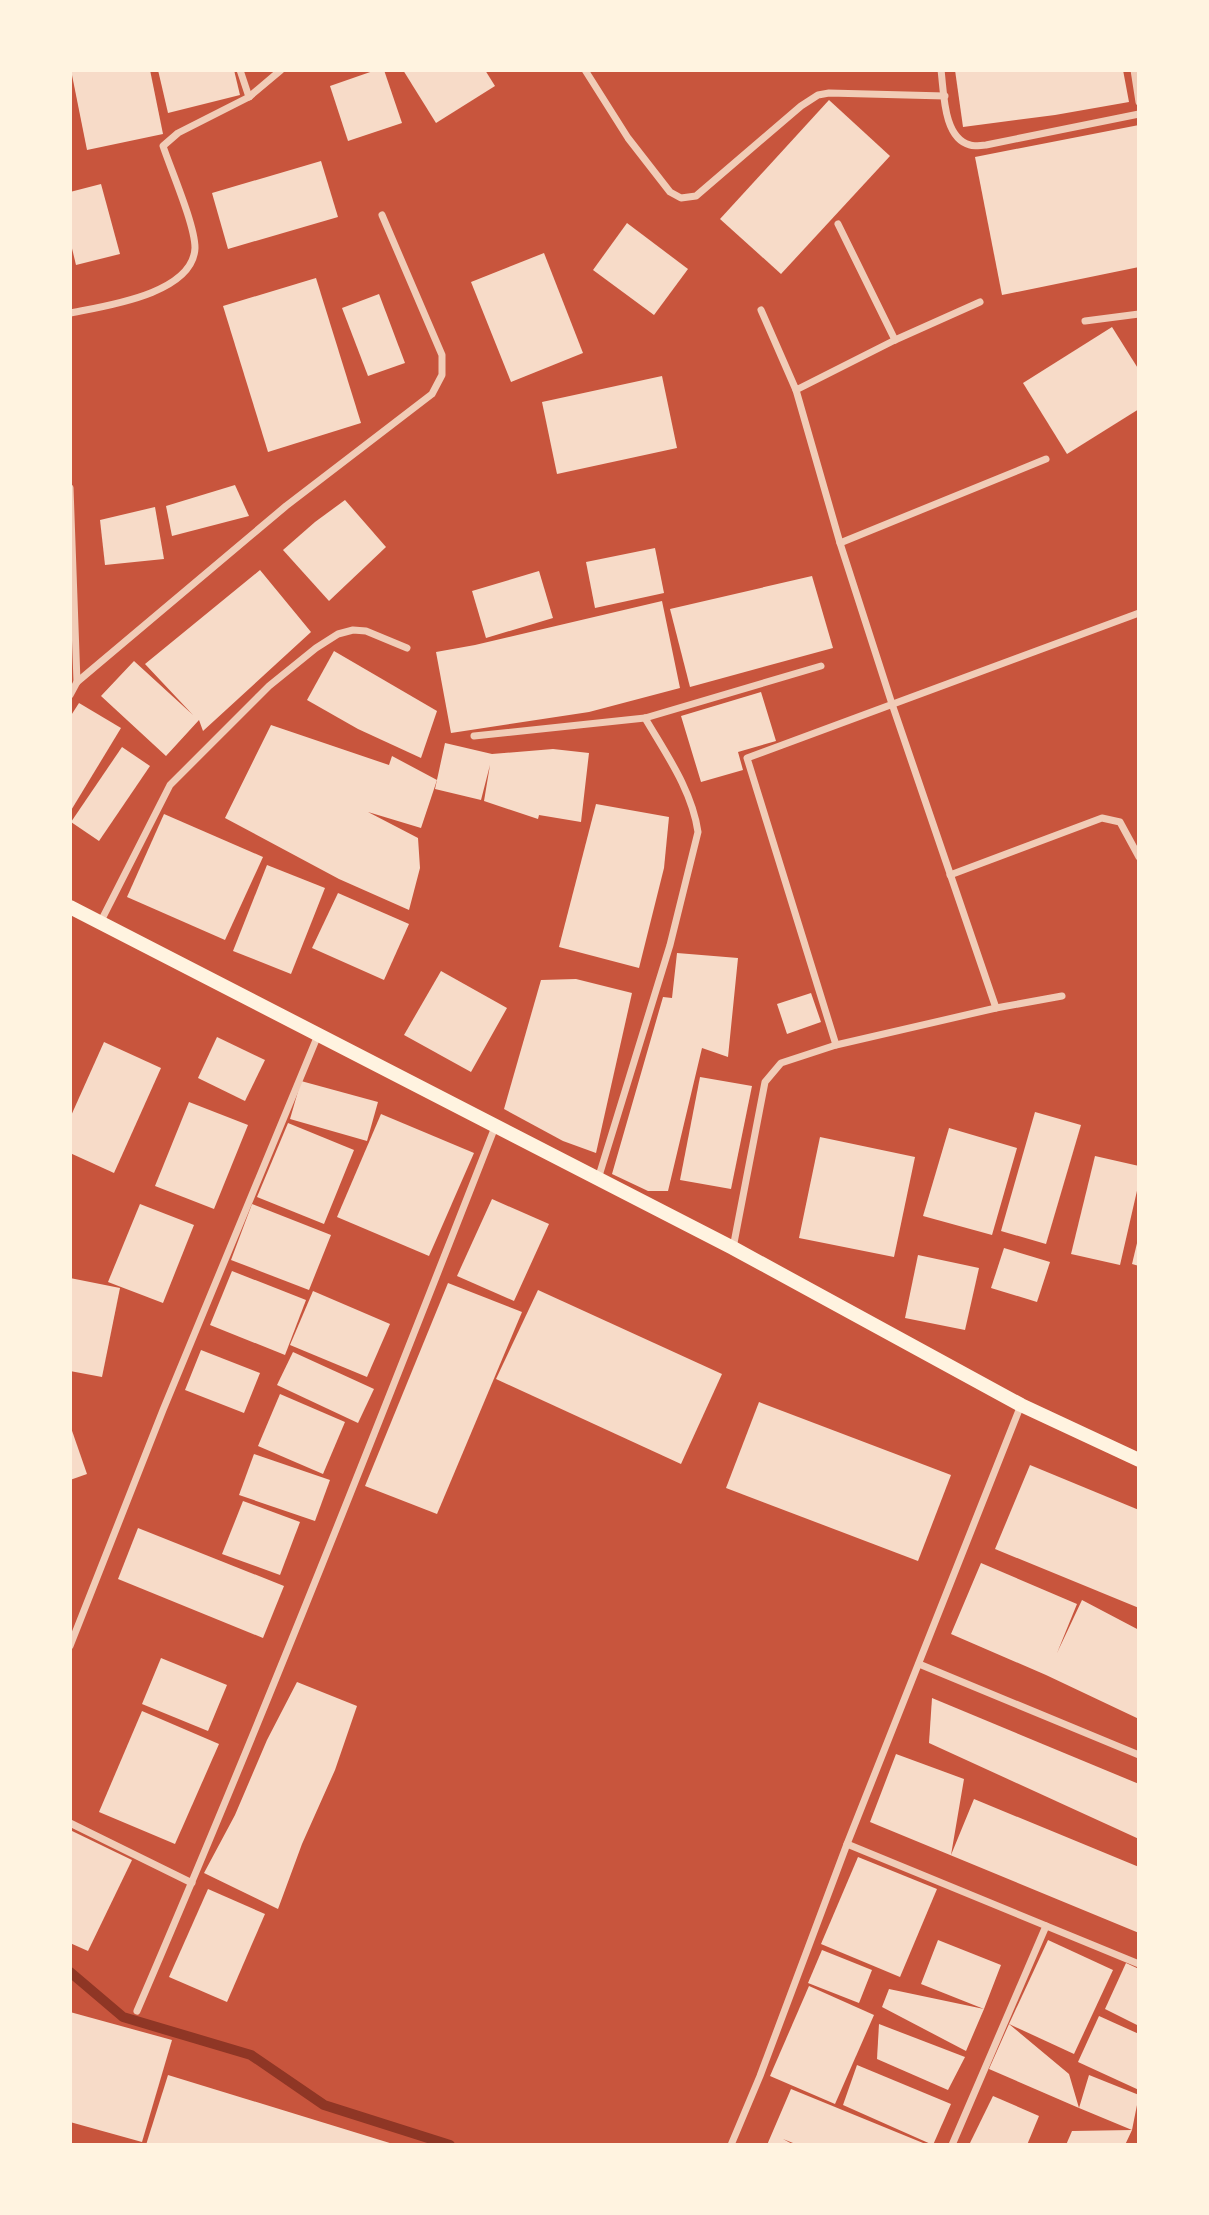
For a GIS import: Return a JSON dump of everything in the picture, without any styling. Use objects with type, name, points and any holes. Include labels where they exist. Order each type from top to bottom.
[{"type":"main road","points":[[70,907],[102,921],[733,1248],[1021,1405],[1139,1460]]},
{"type":"street","points":[[240,70],[249,97]]},
{"type":"street","points":[[70,313],[129,301],[175,281],[192,260],[195,247],[191,227],[163,146],[178,133],[249,97],[281,70]]},
{"type":"street","points":[[585,70],[628,138],[658,178],[670,192],[681,198],[695,195],[818,95],[888,93],[944,96]]},
{"type":"street","points":[[941,70],[948,121],[958,139],[971,146],[1139,114]]},
{"type":"street","points":[[1134,70],[1139,102]]},
{"type":"street","points":[[70,695],[77,682],[286,506],[432,394],[442,375],[442,355],[382,215]]},
{"type":"street","points":[[838,224],[895,340]]},
{"type":"street","points":[[796,390],[895,340],[980,302]]},
{"type":"street","points":[[761,310],[796,390],[840,543],[892,704],[996,1008]]},
{"type":"street","points":[[1085,321],[1139,314]]},
{"type":"street","points":[[840,543],[1046,459]]},
{"type":"street","points":[[70,488],[77,682]]},
{"type":"street","points":[[836,1045],[747,758],[1139,613]]},
{"type":"street","points":[[102,921],[170,785],[269,686],[338,634],[353,630],[366,631],[407,648]]},
{"type":"street","points":[[474,736],[645,718],[821,666]]},
{"type":"street","points":[[598,1180],[670,945],[698,832],[695,814],[679,778],[645,718]]},
{"type":"street","points":[[950,876],[1102,818],[1120,822],[1139,857]]},
{"type":"street","points":[[733,1248],[765,1082],[781,1063],[836,1045],[996,1008],[1062,996]]},
{"type":"street","points":[[70,1646],[318,1035]]},
{"type":"street","points":[[137,2011],[325,1559],[495,1127]]},
{"type":"street","points":[[731,2145],[1021,1405]]},
{"type":"street","points":[[919,1664],[1139,1755]]},
{"type":"street","points":[[70,1823],[192,1883]]},
{"type":"street","points":[[847,1844],[1139,1964]]},
{"type":"street","points":[[952,2145],[1046,1926]]},
{"type":"building","points":[[71,70],[150,70],[163,134],[87,150]]},
{"type":"building","points":[[158,70],[234,70],[240,95],[168,113]]},
{"type":"building","points":[[376,70],[384,70],[402,123],[348,141],[330,86]]},
{"type":"building","points":[[403,70],[485,70],[495,86],[436,123]]},
{"type":"building","points":[[955,70],[1123,70],[1129,102],[963,127]]},
{"type":"building","points":[[829,100],[890,156],[781,274],[720,219]]},
{"type":"building","points":[[1139,125],[1139,267],[1002,295],[975,157]]},
{"type":"building","points":[[321,161],[338,217],[228,249],[212,193]]},
{"type":"building","points":[[101,184],[120,254],[76,265],[70,240],[70,192]]},
{"type":"building","points":[[627,223],[688,269],[654,315],[593,270]]},
{"type":"building","points":[[544,253],[583,353],[511,382],[471,282]]},
{"type":"building","points":[[316,278],[361,423],[268,452],[223,306]]},
{"type":"building","points":[[379,294],[405,363],[368,376],[342,308]]},
{"type":"building","points":[[1112,327],[1139,370],[1139,409],[1067,454],[1023,383]]},
{"type":"building","points":[[662,376],[677,448],[557,474],[542,402]]},
{"type":"building","points":[[235,485],[249,516],[172,536],[166,506]]},
{"type":"building","points":[[345,500],[386,547],[329,601],[283,550]]},
{"type":"building","points":[[155,507],[164,559],[105,565],[100,520]]},
{"type":"building","points":[[655,548],[664,593],[595,608],[586,562]]},
{"type":"building","points":[[260,570],[311,632],[203,731],[199,720],[166,756],[101,696],[134,661],[193,715],[145,664]]},
{"type":"building","points":[[539,571],[553,618],[486,638],[472,591]]},
{"type":"building","points":[[812,576],[833,648],[690,687],[670,609]]},
{"type":"building","points":[[662,601],[680,688],[589,712],[451,733],[436,652]]},
{"type":"building","points":[[334,651],[437,711],[421,758],[358,729],[307,700]]},
{"type":"building","points":[[761,692],[776,741],[738,752],[743,770],[701,782],[681,716]]},
{"type":"building","points":[[79,703],[121,728],[70,812],[70,717]]},
{"type":"building","points":[[271,725],[389,765],[392,756],[437,780],[421,828],[368,812],[418,838],[420,868],[409,910],[339,879],[225,818]]},
{"type":"building","points":[[445,743],[492,754],[553,749],[589,753],[581,822],[539,815],[538,819],[484,801],[490,765],[481,800],[435,789]]},
{"type":"building","points":[[122,747],[150,766],[99,841],[71,822]]},
{"type":"building","points":[[596,804],[669,817],[664,868],[639,968],[559,947]]},
{"type":"building","points":[[164,814],[263,857],[225,940],[127,897]]},
{"type":"building","points":[[267,865],[325,888],[291,974],[233,951]]},
{"type":"building","points":[[338,893],[409,924],[384,980],[312,948]]},
{"type":"building","points":[[677,953],[738,958],[728,1057],[702,1048],[668,1191],[648,1191],[612,1174],[663,997],[672,998]]},
{"type":"building","points":[[441,971],[507,1008],[471,1072],[404,1035]]},
{"type":"building","points":[[576,979],[632,993],[596,1153],[563,1141],[504,1109],[541,980]]},
{"type":"building","points":[[811,993],[821,1022],[787,1034],[777,1004]]},
{"type":"building","points":[[217,1037],[265,1060],[245,1101],[198,1078]]},
{"type":"building","points":[[104,1042],[161,1068],[114,1173],[70,1153],[70,1118]]},
{"type":"building","points":[[700,1077],[752,1086],[731,1189],[680,1180]]},
{"type":"building","points":[[301,1081],[378,1102],[367,1141],[290,1119]]},
{"type":"building","points":[[189,1102],[248,1125],[214,1209],[155,1186]]},
{"type":"building","points":[[1035,1112],[1081,1125],[1046,1244],[1001,1231]]},
{"type":"building","points":[[381,1114],[474,1153],[429,1256],[337,1217]]},
{"type":"building","points":[[288,1123],[354,1150],[324,1224],[257,1197]]},
{"type":"building","points":[[949,1128],[1017,1148],[992,1235],[923,1216]]},
{"type":"building","points":[[820,1137],[915,1157],[894,1257],[799,1238]]},
{"type":"building","points":[[1095,1156],[1139,1166],[1139,1182],[1120,1265],[1071,1254]]},
{"type":"building","points":[[492,1199],[549,1224],[514,1301],[457,1276]]},
{"type":"building","points":[[140,1204],[194,1225],[163,1303],[108,1282]]},
{"type":"building","points":[[252,1204],[331,1235],[309,1290],[231,1260]]},
{"type":"building","points":[[1139,1239],[1139,1266],[1132,1264]]},
{"type":"building","points":[[1004,1248],[1050,1262],[1037,1302],[991,1288]]},
{"type":"building","points":[[918,1255],[979,1268],[965,1330],[905,1318]]},
{"type":"building","points":[[232,1271],[306,1300],[285,1355],[210,1325]]},
{"type":"building","points":[[70,1278],[120,1288],[102,1377],[70,1371]]},
{"type":"building","points":[[448,1283],[522,1312],[437,1514],[365,1486]]},
{"type":"building","points":[[538,1290],[722,1374],[681,1464],[496,1379]]},
{"type":"building","points":[[313,1291],[390,1324],[367,1377],[290,1345]]},
{"type":"building","points":[[201,1350],[260,1373],[244,1413],[185,1390]]},
{"type":"building","points":[[293,1352],[374,1389],[358,1423],[277,1385]]},
{"type":"building","points":[[280,1394],[345,1422],[323,1474],[258,1446]]},
{"type":"building","points":[[759,1402],[951,1475],[918,1561],[726,1488]]},
{"type":"building","points":[[70,1425],[87,1474],[70,1480]]},
{"type":"building","points":[[254,1454],[330,1480],[315,1521],[239,1495]]},
{"type":"building","points":[[1030,1465],[1139,1510],[1139,1608],[995,1549]]},
{"type":"building","points":[[243,1501],[300,1522],[280,1575],[222,1554]]},
{"type":"building","points":[[138,1528],[284,1586],[263,1638],[118,1579]]},
{"type":"building","points":[[981,1563],[1077,1604],[1057,1653],[1082,1600],[1139,1630],[1139,1719],[951,1634]]},
{"type":"building","points":[[161,1658],[227,1685],[208,1731],[142,1704]]},
{"type":"building","points":[[297,1682],[357,1706],[335,1770],[302,1844],[278,1909],[204,1873],[235,1815],[267,1740]]},
{"type":"building","points":[[932,1698],[1139,1784],[1139,1839],[929,1743]]},
{"type":"building","points":[[142,1711],[219,1744],[175,1844],[99,1812]]},
{"type":"building","points":[[896,1754],[964,1779],[951,1855],[974,1799],[1139,1867],[1139,1933],[870,1822]]},
{"type":"building","points":[[70,1830],[132,1860],[88,1951],[70,1943]]},
{"type":"building","points":[[858,1857],[937,1889],[900,1977],[821,1944]]},
{"type":"building","points":[[208,1889],[265,1914],[227,2002],[169,1977]]},
{"type":"building","points":[[938,1940],[1001,1965],[984,2009],[921,1984]]},
{"type":"building","points":[[1048,1940],[1113,1970],[1074,2054],[1009,2024]]},
{"type":"building","points":[[822,1950],[872,1970],[859,2003],[808,1983]]},
{"type":"building","points":[[1126,1963],[1139,1969],[1139,2026],[1105,2009]]},
{"type":"building","points":[[809,1986],[874,2015],[835,2104],[770,2076]]},
{"type":"building","points":[[889,1989],[984,2009],[966,2051],[882,2007]]},
{"type":"building","points":[[70,2012],[172,2040],[142,2142],[70,2122]]},
{"type":"building","points":[[1099,2016],[1139,2034],[1139,2090],[1078,2062]]},
{"type":"building","points":[[879,2024],[965,2057],[948,2090],[877,2059]]},
{"type":"building","points":[[1009,2024],[1069,2074],[1079,2108],[989,2069]]},
{"type":"building","points":[[857,2065],[951,2104],[933,2145],[843,2105]]},
{"type":"building","points":[[168,2075],[393,2144],[146,2145]]},
{"type":"building","points":[[1089,2075],[1139,2095],[1132,2130],[1079,2108]]},
{"type":"building","points":[[791,2089],[928,2145],[798,2145],[783,2139],[794,2145],[767,2145]]},
{"type":"building","points":[[993,2096],[1039,2116],[1027,2145],[969,2145]]},
{"type":"building","points":[[1132,2130],[1125,2145],[1066,2145],[1072,2131]]},
{"type":"waterway","points":[[70,1972],[123,2017],[251,2055],[324,2105],[450,2145]]}]
